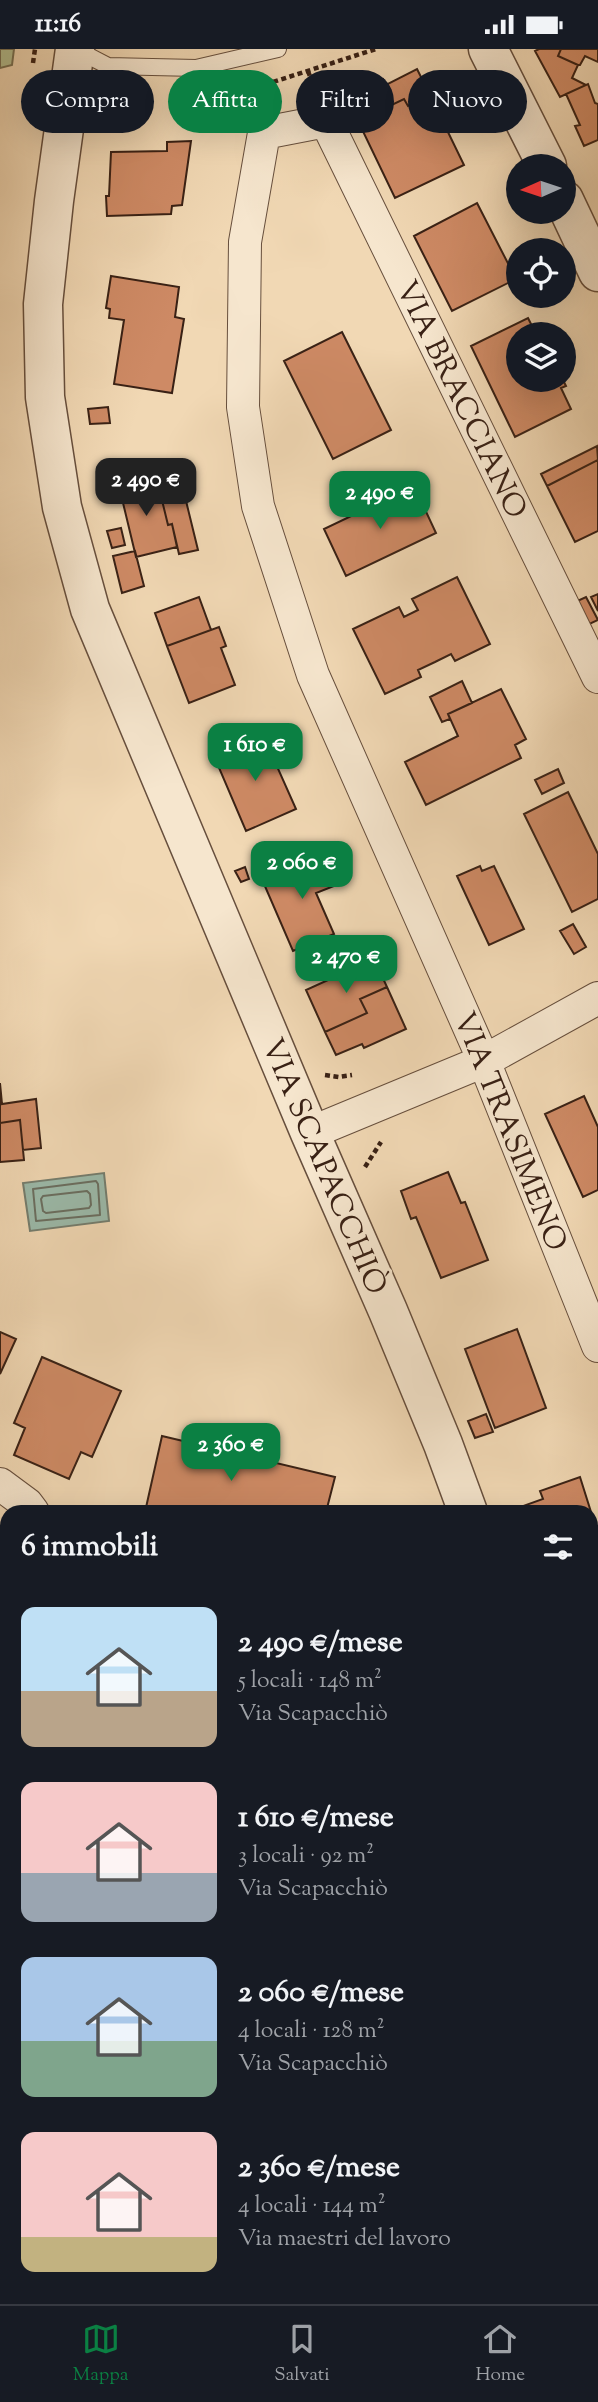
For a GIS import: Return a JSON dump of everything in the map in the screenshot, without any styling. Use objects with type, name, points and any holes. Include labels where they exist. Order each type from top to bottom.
[{"type":"street","name":"VIA SCAPACCHIÒ","points":[[75,49],[43,304],[45,397],[62,507],[90,609],[310,1133],[388,1311],[465,1505]]},
{"type":"street","points":[[488,49],[541,154]]},
{"type":"street","name":"VIA TRASIMENO","points":[[296,126],[264,132],[245,242],[243,407],[258,506],[313,675],[484,1061],[598,1346]]},
{"type":"street","name":"VIA BRACCIANO","points":[[332,133],[598,677]]},
{"type":"street","points":[[575,224],[598,272]]},
{"type":"street","points":[[310,1133],[484,1061],[598,998]]},
{"type":"street","points":[[0,1484],[28,1505]]},
{"type":"lane","points":[[75,49],[108,66],[196,68],[278,49]]},
{"type":"path","points":[[33,63],[35,49]]},
{"type":"path","points":[[316,1070],[326,1075],[352,1076]]},
{"type":"green space","points":[[0,49],[14,49],[12,65],[0,68]]},
{"type":"water","points":[[104,1173],[109,1221],[30,1231],[23,1183]]},
{"type":"building","points":[[561,49],[558,56],[578,65],[572,78],[586,85],[560,97],[535,51]]},
{"type":"building","points":[[561,49],[598,49],[598,62],[585,56],[578,65],[558,56]]},
{"type":"building","points":[[408,74],[408,106],[404,99],[394,104],[394,81]]},
{"type":"building","points":[[588,84],[595,103],[598,104],[598,140],[584,146],[575,126],[580,125],[566,94]]},
{"type":"building","points":[[404,99],[408,106],[408,133],[448,133],[464,165],[395,198],[364,133],[394,133],[394,104]]},
{"type":"building","points":[[191,141],[182,205],[172,206],[171,214],[107,216],[106,196],[109,196],[111,152],[167,151],[167,142]]},
{"type":"building","points":[[477,203],[506,260],[506,284],[452,311],[414,236]]},
{"type":"building","points":[[111,276],[179,287],[175,317],[184,319],[172,393],[114,384],[124,320],[109,318],[110,309],[106,308]]},
{"type":"building","points":[[506,329],[506,392],[563,392],[571,409],[515,437],[471,346]]},
{"type":"building","points":[[342,332],[391,430],[333,459],[284,361]]},
{"type":"building","points":[[108,407],[110,423],[90,424],[88,409]]},
{"type":"building","points":[[597,446],[598,460],[547,486],[541,474]]},
{"type":"building","points":[[176,460],[198,550],[179,554],[160,492],[151,495],[146,475],[141,476],[139,469]]},
{"type":"building","points":[[598,460],[598,531],[575,542],[547,486]]},
{"type":"building","points":[[146,475],[151,495],[160,492],[168,525],[172,524],[177,547],[136,557],[118,482]]},
{"type":"building","points":[[414,486],[436,533],[346,576],[324,529]]},
{"type":"building","points":[[121,528],[125,545],[112,548],[107,531]]},
{"type":"building","points":[[135,551],[144,586],[122,593],[113,556]]},
{"type":"building","points":[[457,577],[490,644],[455,661],[451,654],[418,670],[421,677],[385,694],[353,629],[399,607],[404,617],[418,610],[412,599]]},
{"type":"building","points":[[598,594],[598,611],[591,597]]},
{"type":"building","points":[[199,597],[211,630],[167,646],[155,613]]},
{"type":"building","points":[[586,597],[598,620],[585,626],[573,603]]},
{"type":"building","points":[[219,627],[226,646],[221,648],[235,685],[189,703],[167,646]]},
{"type":"building","points":[[462,681],[472,703],[448,714],[450,719],[442,722],[430,697]]},
{"type":"building","points":[[501,689],[526,739],[515,745],[521,758],[426,805],[405,762],[458,736],[448,714]]},
{"type":"building","points":[[263,735],[296,809],[246,831],[214,756]]},
{"type":"building","points":[[558,769],[564,783],[542,794],[535,780]]},
{"type":"building","points":[[568,792],[598,854],[598,899],[572,912],[524,814]]},
{"type":"building","points":[[319,850],[334,886],[316,893],[334,934],[293,951],[264,884],[293,871],[289,863]]},
{"type":"building","points":[[480,866],[482,871],[494,866],[524,929],[489,945],[457,876]]},
{"type":"building","points":[[245,867],[249,879],[241,882],[235,871]]},
{"type":"building","points":[[573,924],[586,947],[574,954],[560,931]]},
{"type":"building","points":[[374,959],[387,987],[360,999],[367,1013],[325,1032],[306,990]]},
{"type":"building","points":[[387,987],[406,1029],[364,1048],[362,1044],[336,1055],[325,1032],[367,1013],[360,999]]},
{"type":"building","points":[[0,1083],[2,1104],[36,1099],[41,1148],[23,1150],[20,1120],[0,1123]]},
{"type":"building","points":[[584,1096],[598,1127],[598,1190],[583,1197],[545,1114]]},
{"type":"building","points":[[20,1120],[24,1160],[0,1162],[0,1123]]},
{"type":"building","points":[[448,1172],[461,1203],[465,1202],[488,1260],[441,1278],[416,1217],[411,1219],[401,1191]]},
{"type":"building","points":[[517,1329],[546,1408],[495,1428],[465,1349]]},
{"type":"building","points":[[0,1332],[16,1339],[0,1374]]},
{"type":"building","points":[[42,1357],[121,1391],[92,1457],[81,1452],[69,1479],[14,1455],[25,1428],[14,1423]]},
{"type":"building","points":[[486,1414],[493,1432],[475,1438],[468,1421]]},
{"type":"building","points":[[162,1436],[335,1477],[328,1505],[147,1505]]},
{"type":"building","points":[[580,1477],[589,1505],[526,1505],[543,1499],[540,1491]]}]
